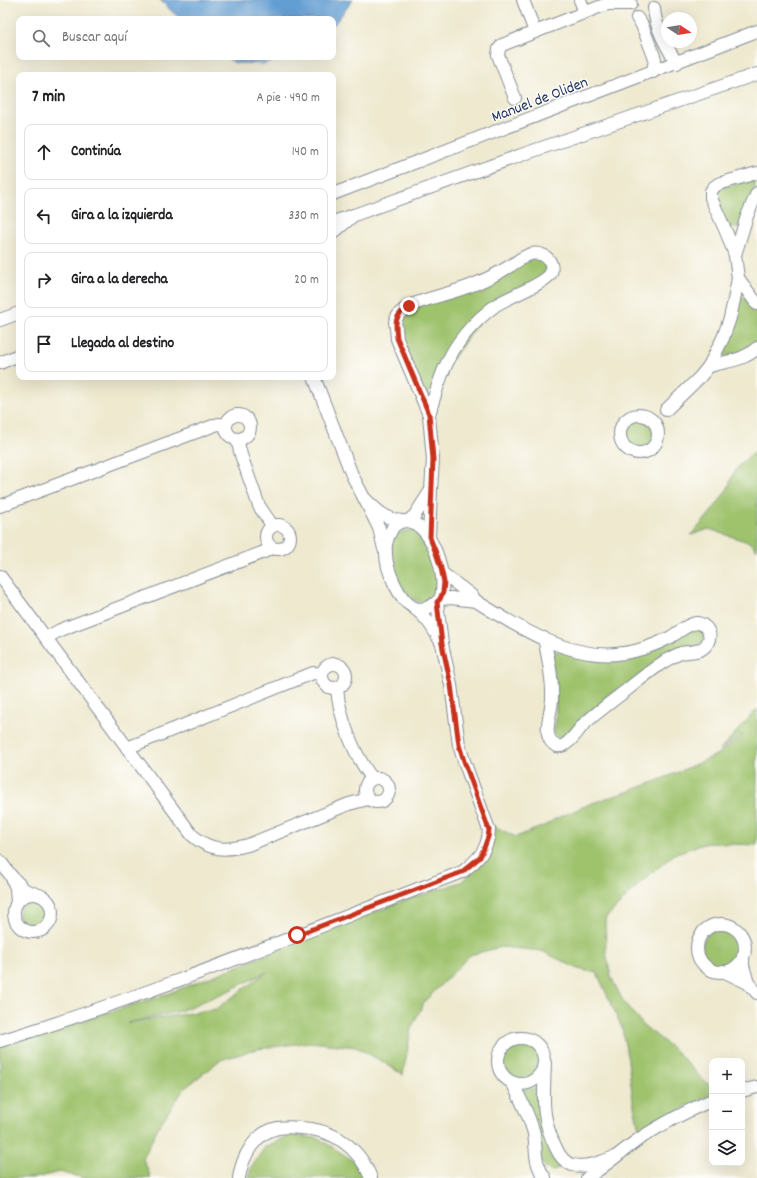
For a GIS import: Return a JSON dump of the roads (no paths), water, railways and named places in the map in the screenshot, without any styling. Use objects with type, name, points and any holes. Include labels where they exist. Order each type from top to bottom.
[{"type":"street","points":[[523,0],[536,32]]},
{"type":"street","points":[[580,0],[585,12]]},
{"type":"street","points":[[514,98],[498,55],[499,49],[502,45],[608,4],[632,2],[632,12],[642,25],[655,60],[653,72]]},
{"type":"street","points":[[637,18],[644,19],[651,15],[653,4]]},
{"type":"street","points":[[653,4],[656,21],[669,52],[677,63]]},
{"type":"street","name":"Manuel de Oliden","points":[[336,193],[757,31]]},
{"type":"street","points":[[336,221],[524,154],[757,74]]},
{"type":"street","points":[[666,410],[658,431],[658,438],[651,449],[639,453],[632,452],[622,444],[620,431],[626,420],[632,416],[653,415],[666,410],[709,366],[723,338],[730,318],[738,278],[735,255],[713,202],[711,191],[718,184],[757,173]]},
{"type":"street","points":[[735,255],[747,216],[757,193]]},
{"type":"street","points":[[336,230],[354,215]]},
{"type":"street","points":[[429,414],[440,378],[447,362],[458,344],[480,319],[497,305],[541,282],[552,272],[550,262],[542,255],[530,254],[473,285],[409,306],[400,313],[396,322],[397,338],[429,414],[433,459],[430,538]]},
{"type":"street","points":[[738,278],[757,304]]},
{"type":"street","points":[[0,320],[16,314]]},
{"type":"street","points":[[709,366],[738,360],[757,348]]},
{"type":"street","points":[[0,363],[16,356]]},
{"type":"street","points":[[315,380],[352,475],[379,528],[390,574],[404,599],[422,613],[430,623],[442,644]]},
{"type":"street","points":[[236,414],[244,416],[248,419],[250,427],[248,435],[245,438],[237,439],[229,436],[226,429],[229,418],[236,414]]},
{"type":"street","points":[[645,416],[653,422],[658,431]]},
{"type":"street","points":[[0,506],[218,424],[226,425]]},
{"type":"street","points":[[237,439],[259,506],[272,525]]},
{"type":"street","points":[[386,555],[386,545],[391,529],[396,524],[415,516],[431,490]]},
{"type":"street","points":[[0,1041],[134,998],[462,872],[480,857],[488,837],[489,830],[459,745],[451,685],[442,644],[439,600],[443,592],[444,582],[436,553],[430,538],[422,529],[414,523],[392,520],[383,515],[364,498]]},
{"type":"street","points":[[46,638],[60,630],[272,548],[280,549],[290,540],[290,536],[289,532],[284,526],[280,524],[272,525],[266,531],[265,539],[272,548]]},
{"type":"street","points":[[442,573],[471,595],[476,601],[515,625],[580,652],[607,655],[632,652],[644,649],[671,637],[692,624],[698,623],[703,625],[709,634],[709,639],[704,647],[699,650],[682,653],[666,660],[584,724],[566,744],[560,746],[553,744],[548,735],[552,698],[548,655],[544,638]]},
{"type":"street","points":[[0,576],[192,835],[200,842],[211,847],[225,849],[248,845],[349,804],[368,799],[380,802],[387,797],[390,789],[389,785],[380,777],[368,780],[365,788],[368,799]]},
{"type":"street","points":[[414,608],[428,608],[439,600],[451,598],[476,601]]},
{"type":"street","points":[[333,664],[340,665],[344,668],[347,676],[344,684],[337,688],[326,685],[323,682],[322,674],[325,667],[333,664]]},
{"type":"street","points":[[127,748],[313,674],[322,674]]},
{"type":"street","points":[[337,688],[341,715],[359,758],[372,778]]},
{"type":"street","points":[[0,861],[19,885],[26,890],[42,896],[51,906],[51,919],[48,925],[43,929],[37,932],[31,932],[24,930],[19,926],[14,915],[17,902],[16,888],[11,876]]},
{"type":"street","points":[[17,902],[26,896],[36,894]]},
{"type":"street","points":[[726,924],[734,927],[744,940],[745,948],[743,956],[736,967],[730,970],[715,971],[702,962],[698,954],[697,946],[699,938],[710,926],[726,924]]},
{"type":"street","points":[[743,956],[743,966],[748,983],[757,994]]},
{"type":"street","points":[[723,971],[748,983]]},
{"type":"street","points":[[545,1064],[539,1076],[533,1081],[526,1084],[519,1084],[512,1082],[501,1072],[498,1064],[498,1056],[501,1048],[506,1042],[513,1038],[529,1038],[536,1042],[542,1048],[545,1055],[545,1064],[543,1096],[543,1108],[546,1122],[552,1141],[563,1159],[573,1165],[580,1166],[591,1165],[614,1157]]},
{"type":"street","points":[[512,1082],[528,1116],[534,1134],[537,1162],[540,1171],[545,1178]]},
{"type":"street","points":[[745,1090],[757,1087]]},
{"type":"street","points":[[587,1178],[640,1138],[678,1116],[709,1101]]},
{"type":"street","points":[[239,1178],[244,1158],[248,1150],[257,1140],[265,1133],[277,1128],[292,1127],[322,1131],[340,1139],[352,1148],[361,1159],[371,1178]]},
{"type":"water","points":[[160,0],[353,0],[336,22],[336,16],[177,16]]},
{"type":"water","points":[[230,60],[278,60],[263,64],[235,63]]}]
